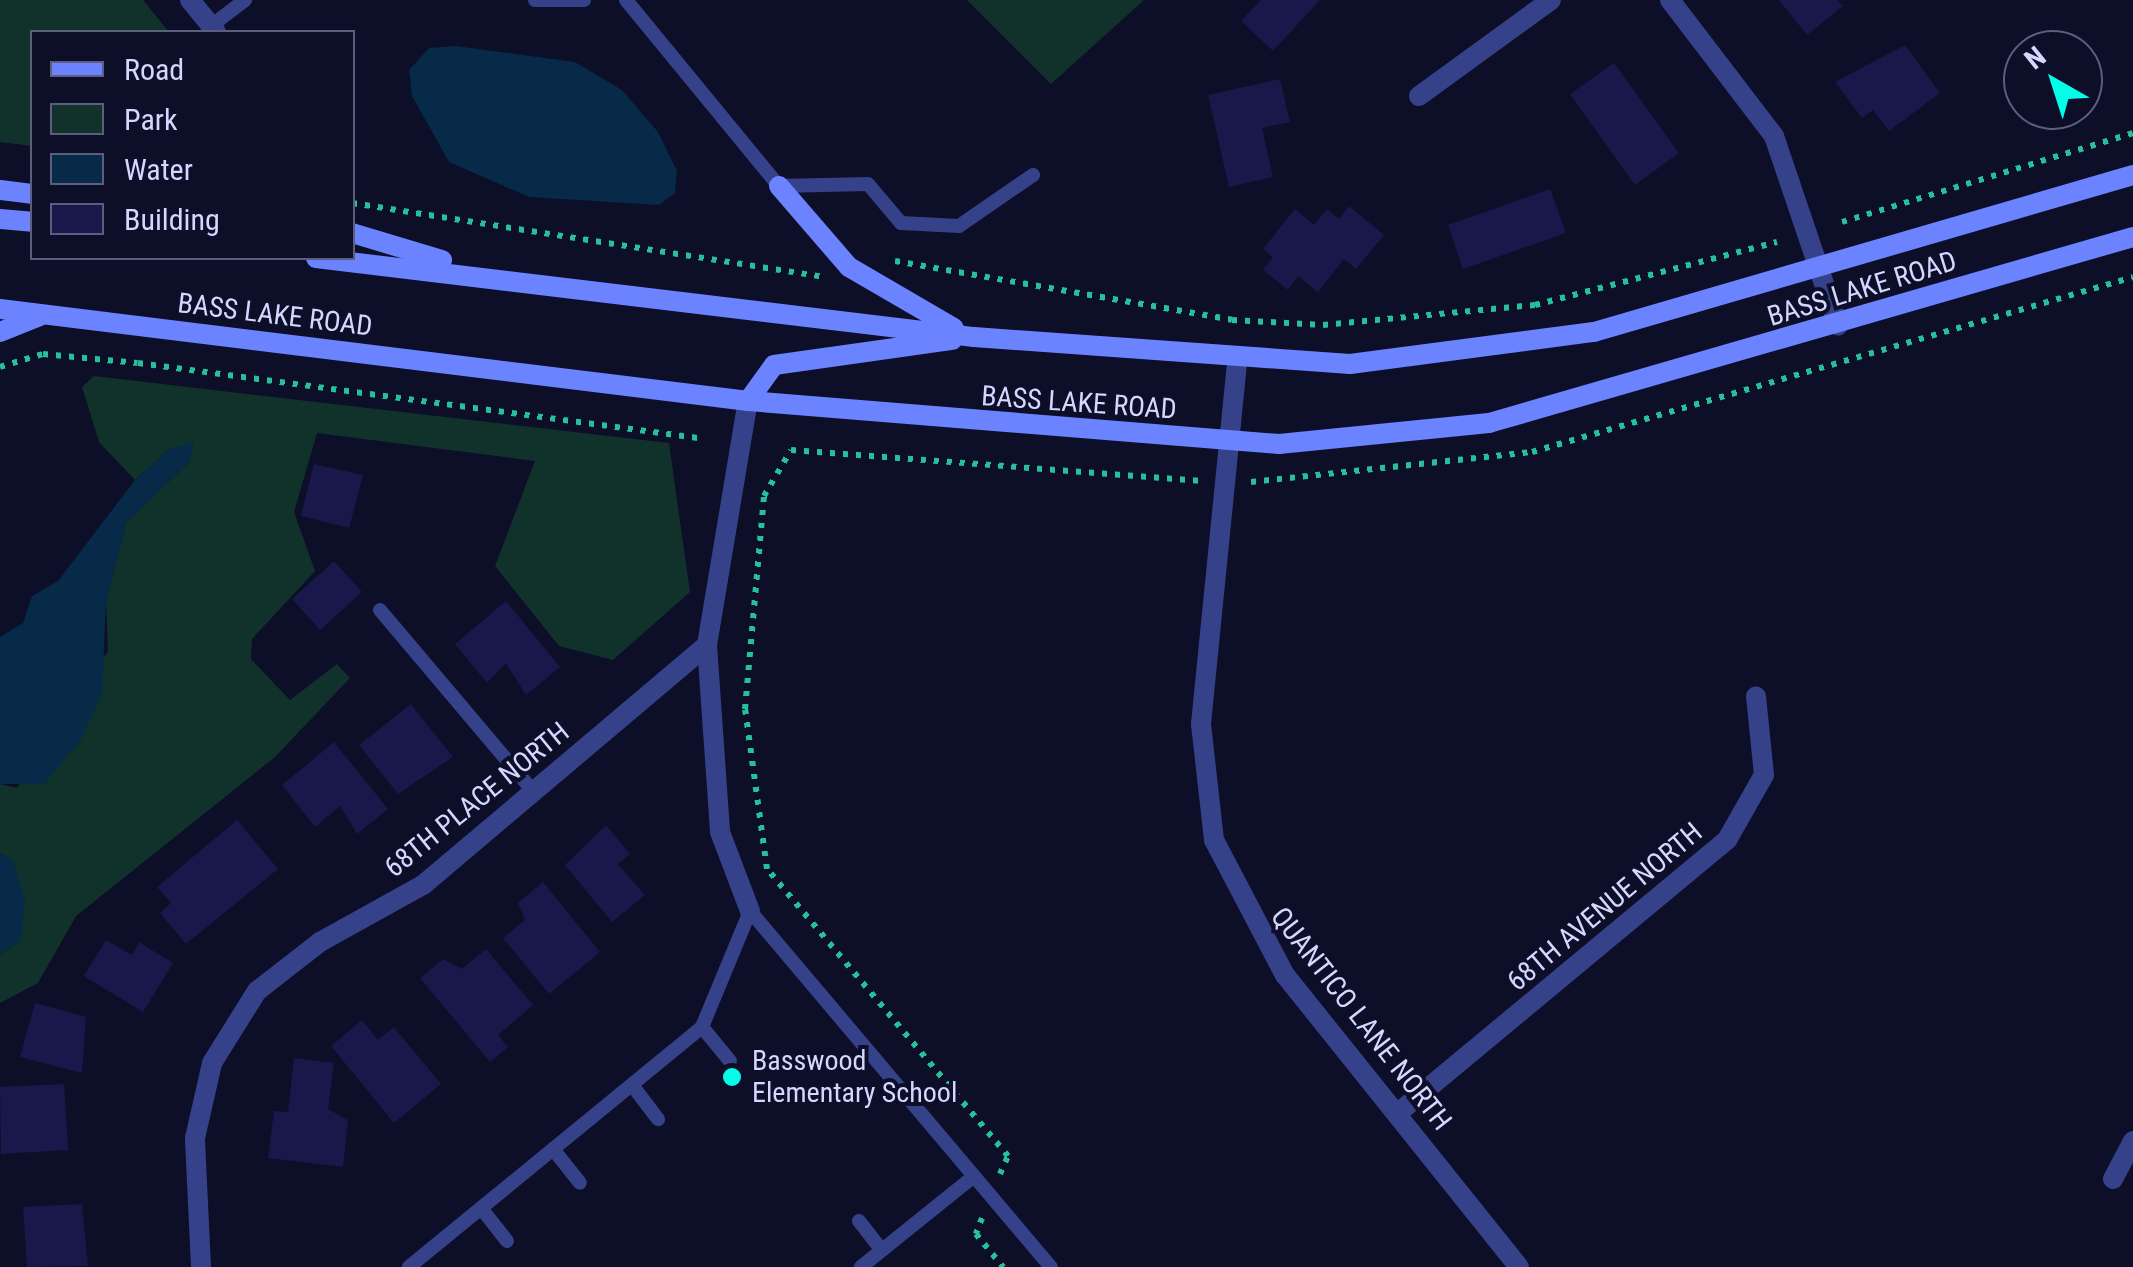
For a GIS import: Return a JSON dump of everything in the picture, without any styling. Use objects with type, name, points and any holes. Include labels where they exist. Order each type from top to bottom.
[{"type":"main road","name":"BASS LAKE ROAD","points":[[336,260],[496,276],[974,337],[1236,363],[1350,364],[1516,348],[1821,268],[2133,176]]},
{"type":"main road","points":[[779,186],[848,267],[896,302],[974,337]]},
{"type":"main road","points":[[0,190],[30,194]]},
{"type":"main road","points":[[0,218],[30,222]]},
{"type":"main road","points":[[355,235],[496,276]]},
{"type":"main road","name":"BASS LAKE ROAD","points":[[0,309],[748,400],[1229,441],[1369,440],[1490,423],[2133,237]]},
{"type":"main road","points":[[0,332],[42,315]]},
{"type":"main road","points":[[748,400],[774,365],[974,337]]},
{"type":"street","points":[[190,0],[213,29]]},
{"type":"street","points":[[1419,96],[1551,0]]},
{"type":"street","points":[[1670,0],[1774,136],[1838,325]]},
{"type":"street","name":"QUANTICO LANE NORTH","points":[[1236,363],[1201,724],[1214,840],[1285,974],[1520,1267]]},
{"type":"street","points":[[748,400],[708,645],[720,832],[750,911]]},
{"type":"street","name":"68TH PLACE NORTH","points":[[201,1267],[195,1138],[212,1063],[256,991],[320,942],[423,886],[708,645]]},
{"type":"street","name":"68TH AVENUE NORTH","points":[[1398,1114],[1727,840],[1764,775],[1756,696]]},
{"type":"street","points":[[2113,1178],[2133,1141]]},
{"type":"lane","points":[[213,29],[245,0]]},
{"type":"lane","points":[[535,0],[584,0]]},
{"type":"lane","points":[[626,0],[779,186],[868,184],[901,224],[959,226],[1033,175]]},
{"type":"lane","points":[[380,610],[534,792]]},
{"type":"lane","points":[[408,1267],[702,1026],[750,911],[1051,1267]]},
{"type":"lane","points":[[702,1026],[730,1061]]},
{"type":"lane","points":[[632,1085],[658,1119]]},
{"type":"lane","points":[[553,1150],[580,1182]]},
{"type":"lane","points":[[861,1267],[974,1176]]},
{"type":"lane","points":[[481,1208],[507,1241]]},
{"type":"lane","points":[[858,1221],[882,1250]]},
{"type":"path","points":[[1842,222],[2133,133]]},
{"type":"path","points":[[355,203],[663,258],[842,274]]},
{"type":"path","points":[[883,258],[1232,320],[1341,324],[1535,306],[1776,242]]},
{"type":"path","points":[[0,366],[42,354],[119,361],[698,438]]},
{"type":"path","points":[[791,450],[764,496],[745,710],[767,869],[1008,1156],[976,1234],[1003,1267]]},
{"type":"green space","points":[[0,0],[143,0],[167,30],[30,30],[30,146],[0,142]]},
{"type":"green space","points":[[967,0],[1144,0],[1051,84]]},
{"type":"green space","points":[[94,376],[669,443],[690,592],[613,660],[559,646],[495,566],[535,461],[317,433],[294,512],[315,571],[252,639],[251,659],[290,700],[337,664],[350,678],[275,757],[76,916],[38,983],[0,1003],[0,954],[21,940],[12,859],[0,853],[0,784],[17,788],[108,651],[106,602],[126,523],[189,462],[171,448],[135,480],[99,442],[82,387]]},
{"type":"water","points":[[456,46],[575,62],[622,90],[658,132],[677,171],[675,193],[659,205],[529,197],[449,162],[412,96],[409,70],[429,48]]},
{"type":"water","points":[[194,443],[189,462],[126,523],[106,602],[102,693],[81,740],[44,784],[0,784],[0,637],[23,623],[32,596],[58,581],[135,480],[171,448]]},
{"type":"water","points":[[0,853],[12,859],[25,900],[21,940],[0,954]]},
{"type":"building","points":[[1261,0],[1320,0],[1273,51],[1241,21]]},
{"type":"building","points":[[1779,0],[1838,0],[1843,6],[1807,35]]},
{"type":"building","points":[[1905,45],[1940,93],[1889,131],[1873,110],[1862,118],[1835,82]]},
{"type":"building","points":[[1614,63],[1679,153],[1635,185],[1570,94]]},
{"type":"building","points":[[1280,79],[1290,122],[1262,128],[1273,177],[1229,187],[1208,95]]},
{"type":"building","points":[[1550,189],[1566,233],[1463,269],[1448,225]]},
{"type":"building","points":[[1349,206],[1384,235],[1356,269],[1344,259],[1318,292],[1298,276],[1288,290],[1263,270],[1273,257],[1263,249],[1295,209],[1314,225],[1327,209],[1339,219]]},
{"type":"building","points":[[314,464],[363,475],[349,528],[301,516]]},
{"type":"building","points":[[334,561],[362,592],[320,630],[292,599]]},
{"type":"building","points":[[506,601],[560,667],[526,695],[506,663],[487,683],[455,644]]},
{"type":"building","points":[[411,704],[453,757],[398,794],[359,745]]},
{"type":"building","points":[[334,742],[388,809],[357,834],[340,806],[315,827],[282,785]]},
{"type":"building","points":[[237,820],[278,869],[186,944],[160,913],[171,903],[157,887]]},
{"type":"building","points":[[606,825],[630,854],[618,864],[645,895],[612,922],[565,865]]},
{"type":"building","points":[[543,882],[600,952],[549,994],[503,938],[525,920],[518,903]]},
{"type":"building","points":[[106,940],[132,955],[139,942],[173,963],[143,1012],[84,976]]},
{"type":"building","points":[[486,949],[533,1005],[498,1035],[508,1047],[490,1062],[420,978],[443,959],[462,969]]},
{"type":"building","points":[[35,1003],[86,1017],[82,1073],[20,1057]]},
{"type":"building","points":[[362,1020],[378,1040],[394,1027],[441,1084],[394,1123],[331,1046]]},
{"type":"building","points":[[294,1058],[334,1063],[328,1109],[348,1120],[343,1167],[268,1158],[274,1111],[288,1112]]},
{"type":"building","points":[[64,1084],[68,1150],[1,1154],[0,1087]]},
{"type":"building","points":[[82,1204],[88,1266],[27,1267],[23,1207]]},
{"type":"place","name":"Basswood Elementary School","points":[[732,1077]]}]
